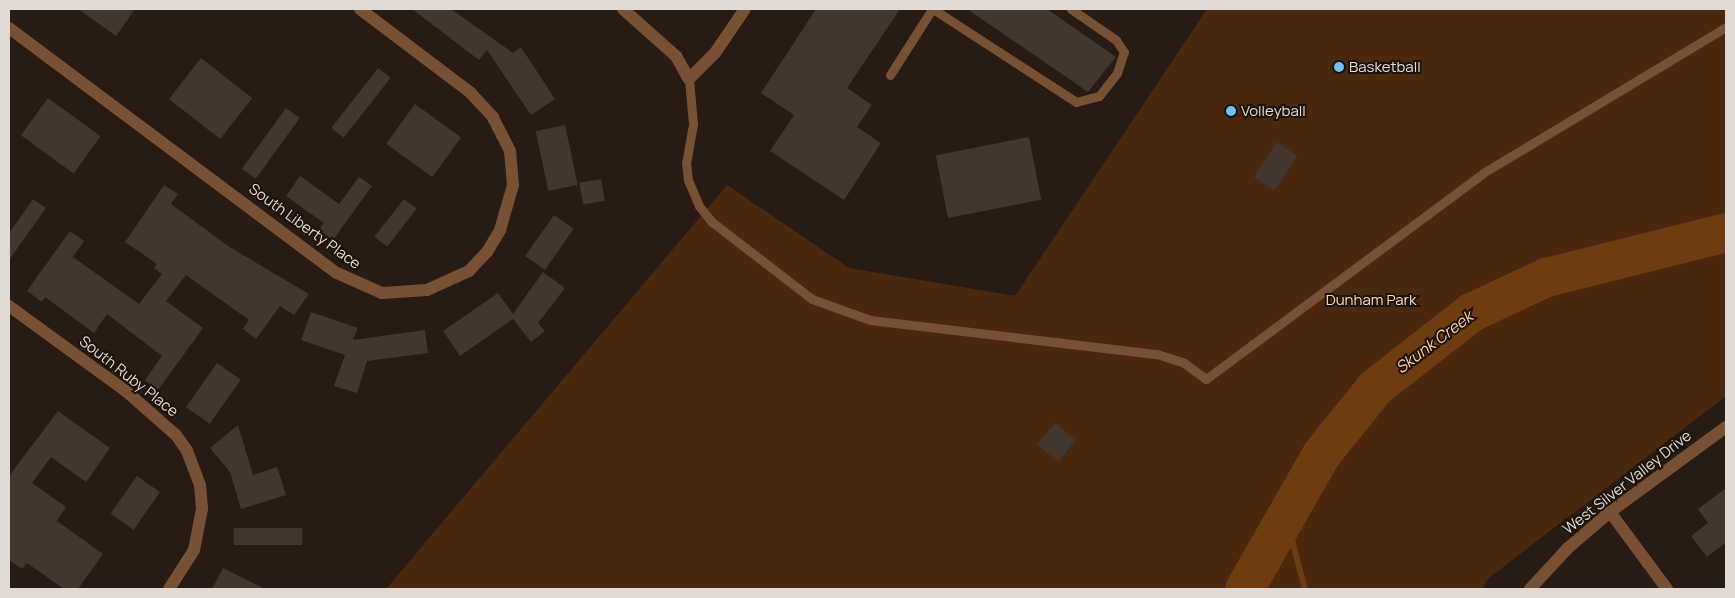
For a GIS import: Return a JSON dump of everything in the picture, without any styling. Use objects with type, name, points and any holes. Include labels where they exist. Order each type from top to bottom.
[{"type":"street","name":"South Liberty Place","points":[[9,28],[337,272],[382,293],[427,290],[469,271],[496,238],[509,208],[512,185],[510,150],[493,117],[471,93],[360,9]]},
{"type":"street","points":[[623,9],[676,56],[689,79],[715,53],[745,9]]},
{"type":"street","name":"South Ruby Place","points":[[9,306],[127,392],[176,435],[187,451],[200,485],[202,509],[194,550],[178,578],[169,589]]},
{"type":"street","name":"West Silver Valley Drive","points":[[1530,589],[1568,548],[1610,512],[1726,426]]},
{"type":"street","points":[[1610,512],[1667,589]]},
{"type":"lane","points":[[890,75],[933,9],[1076,102],[1099,96],[1117,73],[1124,52],[1116,40],[1071,9]]},
{"type":"lane","points":[[689,79],[693,124],[686,162],[688,180],[698,206],[712,222],[812,299],[870,320],[1157,354],[1184,363],[1206,379],[1483,173],[1726,27]]},
{"type":"green space","name":"Dunham Park","points":[[1207,9],[1726,9],[1726,396],[1489,578],[1482,589],[386,589],[727,185],[849,268],[1015,296]]},
{"type":"building","points":[[78,9],[135,9],[116,36]]},
{"type":"building","points":[[412,9],[451,9],[513,53],[521,47],[555,99],[531,115],[487,50],[479,60]]},
{"type":"building","points":[[816,9],[900,9],[847,88],[872,105],[857,127],[881,143],[844,200],[770,151],[794,115],[761,93]]},
{"type":"building","points":[[967,9],[1047,9],[1116,57],[1088,92]]},
{"type":"building","points":[[201,58],[252,98],[220,139],[169,99]]},
{"type":"building","points":[[378,68],[391,78],[344,138],[331,128]]},
{"type":"building","points":[[48,98],[101,136],[74,173],[21,135]]},
{"type":"building","points":[[415,104],[461,138],[432,177],[386,144]]},
{"type":"building","points":[[286,108],[300,118],[256,179],[242,169]]},
{"type":"building","points":[[565,125],[578,185],[548,191],[536,131]]},
{"type":"building","points":[[1029,137],[1041,200],[948,218],[936,155]]},
{"type":"building","points":[[1277,142],[1298,156],[1274,191],[1254,177]]},
{"type":"building","points":[[300,176],[339,204],[359,177],[372,186],[333,240],[319,230],[324,223],[286,196]]},
{"type":"building","points":[[601,179],[605,201],[583,204],[579,183]]},
{"type":"building","points":[[164,185],[178,194],[171,204],[228,246],[309,294],[294,315],[280,306],[256,339],[243,329],[249,320],[186,275],[166,301],[203,328],[158,390],[145,380],[162,356],[107,314],[94,333],[45,297],[42,302],[27,291],[70,231],[84,241],[73,257],[139,304],[162,274],[154,268],[157,264],[125,242]]},
{"type":"building","points":[[33,199],[46,208],[9,260],[9,233]]},
{"type":"building","points":[[404,199],[417,209],[387,247],[374,237]]},
{"type":"building","points":[[554,215],[574,229],[545,270],[525,256]]},
{"type":"building","points":[[543,272],[565,288],[538,323],[545,331],[531,342],[513,319],[460,356],[443,331],[498,293],[513,314]]},
{"type":"building","points":[[311,312],[358,328],[353,340],[425,330],[428,353],[367,361],[357,393],[334,386],[345,355],[301,340]]},
{"type":"building","points":[[217,363],[241,380],[210,424],[186,407]]},
{"type":"building","points":[[58,411],[110,448],[86,482],[51,457],[32,483],[66,507],[57,521],[103,554],[78,589],[64,589],[27,563],[22,569],[9,560],[9,476]]},
{"type":"building","points":[[1055,423],[1076,440],[1058,462],[1037,445]]},
{"type":"building","points":[[238,425],[253,475],[277,467],[286,495],[241,509],[230,472],[210,448]]},
{"type":"building","points":[[137,476],[160,492],[134,530],[111,514]]},
{"type":"building","points":[[1726,488],[1726,547],[1724,544],[1707,557],[1691,536],[1708,523],[1698,509]]},
{"type":"building","points":[[234,528],[302,528],[302,545],[234,545]]},
{"type":"building","points":[[223,568],[265,589],[212,589]]},
{"type":"waterway","name":"Skunk Creek","points":[[1244,589],[1321,454],[1375,387],[1471,312],[1546,277],[1726,232]]},
{"type":"waterway","points":[[1285,513],[1305,589]]},
{"type":"place","name":"Basketball","points":[[1339,67]]},
{"type":"place","name":"Volleyball","points":[[1231,111]]}]
